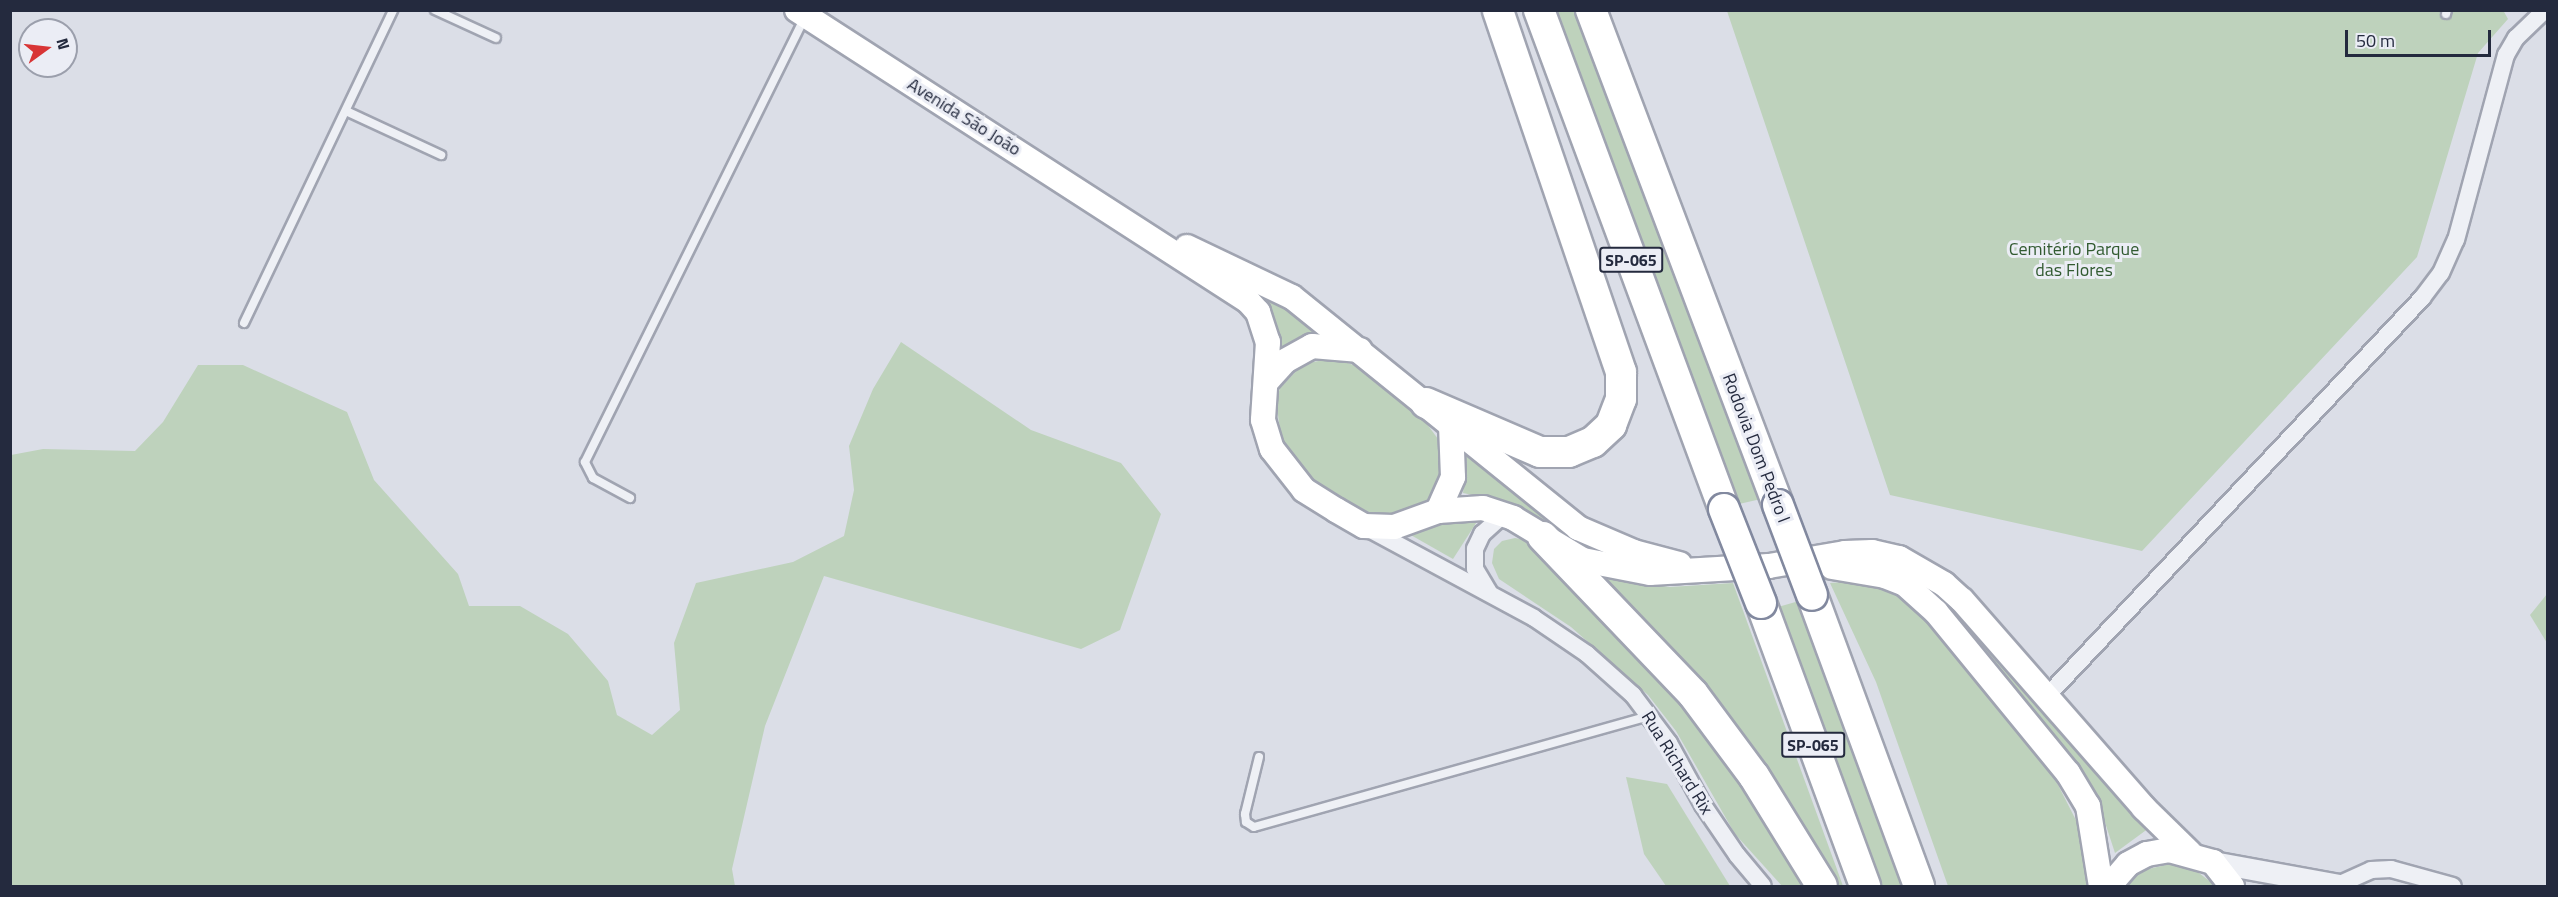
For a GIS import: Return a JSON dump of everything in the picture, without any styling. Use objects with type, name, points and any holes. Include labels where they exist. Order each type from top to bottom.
[{"type":"highway","points":[[1426,403],[1540,452],[1569,452],[1593,442],[1611,425],[1621,399],[1621,372],[1498,10]]},
{"type":"highway","name":"SP-065","points":[[1539,10],[1865,886]]},
{"type":"highway","name":"Rodovia Dom Pedro I","points":[[1591,10],[1812,595],[1919,886]]},
{"type":"highway","points":[[1543,537],[1693,694],[1754,776],[1822,886]]},
{"type":"highway","points":[[1847,690],[1930,886]]},
{"type":"main road","name":"Avenida São João","points":[[801,13],[1131,222]]},
{"type":"main road","points":[[1131,222],[1242,297],[1258,312],[1268,342],[1268,380],[1263,420],[1281,465],[1304,490],[1364,526],[1394,527],[1438,511],[1470,507],[1504,514],[1584,560],[1615,569],[1659,574],[1770,566],[1845,553],[1872,552],[1899,558],[1944,584],[2047,696],[2144,808],[2190,853]]},
{"type":"main road","points":[[1131,222],[1264,281],[1362,350],[1578,528],[1634,552],[1720,571]]},
{"type":"main road","points":[[1268,380],[1285,361],[1312,346],[1362,350]]},
{"type":"main road","points":[[1438,511],[1454,477],[1451,424]]},
{"type":"main road","points":[[1770,566],[1864,569],[1905,584],[1936,612],[2073,781],[2088,806],[2101,886]]},
{"type":"main road","points":[[2109,886],[2128,864],[2147,854],[2169,850],[2190,853],[2213,862],[2232,886]]},
{"type":"street","points":[[2047,696],[2422,298],[2441,273],[2456,240],[2506,55],[2516,38],[2545,10]]},
{"type":"street","points":[[1489,592],[1475,569],[1475,549],[1482,534],[1504,514]]},
{"type":"street","name":"Rua Richard Rix","points":[[1364,526],[1489,592],[1587,654],[1633,695],[1720,830],[1763,886]]},
{"type":"street","points":[[2213,862],[2308,884],[2342,885],[2371,870],[2391,869],[2453,886]]},
{"type":"lane","points":[[244,323],[393,10]]},
{"type":"lane","points":[[435,10],[496,38]]},
{"type":"lane","points":[[630,498],[593,478],[585,462],[801,13]]},
{"type":"lane","points":[[346,111],[441,155]]},
{"type":"lane","points":[[1259,757],[1245,814],[1246,822],[1254,827],[1648,716]]},
{"type":"green space","name":"Cemitério Parque das Flores","points":[[2503,10],[2508,19],[2478,53],[2417,257],[2142,551],[1890,495],[1727,11]]},
{"type":"green space","points":[[1552,11],[1580,11],[1761,499],[1739,504]]},
{"type":"green space","points":[[1252,283],[1320,330],[1304,335],[1279,351]]},
{"type":"green space","points":[[901,342],[1031,430],[1121,463],[1161,514],[1120,630],[1081,649],[824,576],[765,726],[732,869],[735,886],[11,886],[11,455],[43,449],[135,451],[163,422],[198,365],[243,365],[347,412],[374,480],[458,574],[469,606],[520,606],[568,634],[608,681],[617,715],[652,735],[680,710],[674,643],[696,583],[793,562],[844,536],[854,490],[849,446],[873,389]]},
{"type":"green space","points":[[1334,358],[1356,366],[1427,424],[1438,439],[1442,473],[1431,497],[1420,506],[1389,516],[1373,516],[1354,508],[1302,476],[1282,442],[1276,402],[1280,388],[1303,364]]},
{"type":"green space","points":[[1462,445],[1615,556],[1599,557],[1501,501],[1463,493],[1467,462]]},
{"type":"green space","points":[[1480,517],[1453,559],[1409,534],[1454,520]]},
{"type":"green space","points":[[1515,538],[1525,540],[1539,552],[1679,695],[1818,886],[1782,886],[1735,834],[1676,731],[1648,695],[1571,627],[1499,579],[1492,563],[1494,549],[1502,541]]},
{"type":"green space","points":[[1601,578],[1670,587],[1733,583],[1843,886],[1836,886]]},
{"type":"green space","points":[[1918,579],[1938,589],[2149,828],[2115,853],[2095,792],[2072,755],[2029,714]]},
{"type":"green space","points":[[1858,581],[1893,590],[1927,619],[2055,779],[2083,834],[2088,863],[2086,886],[1948,886],[1876,682],[1830,583]]},
{"type":"green space","points":[[2547,594],[2547,643],[2530,615]]},
{"type":"green space","points":[[1799,601],[1907,886],[1878,886],[1778,607]]},
{"type":"green space","points":[[1626,777],[1667,784],[1730,886],[1666,886],[1644,854]]},
{"type":"green space","points":[[2170,864],[2195,870],[2216,886],[2125,886],[2144,870]]}]
